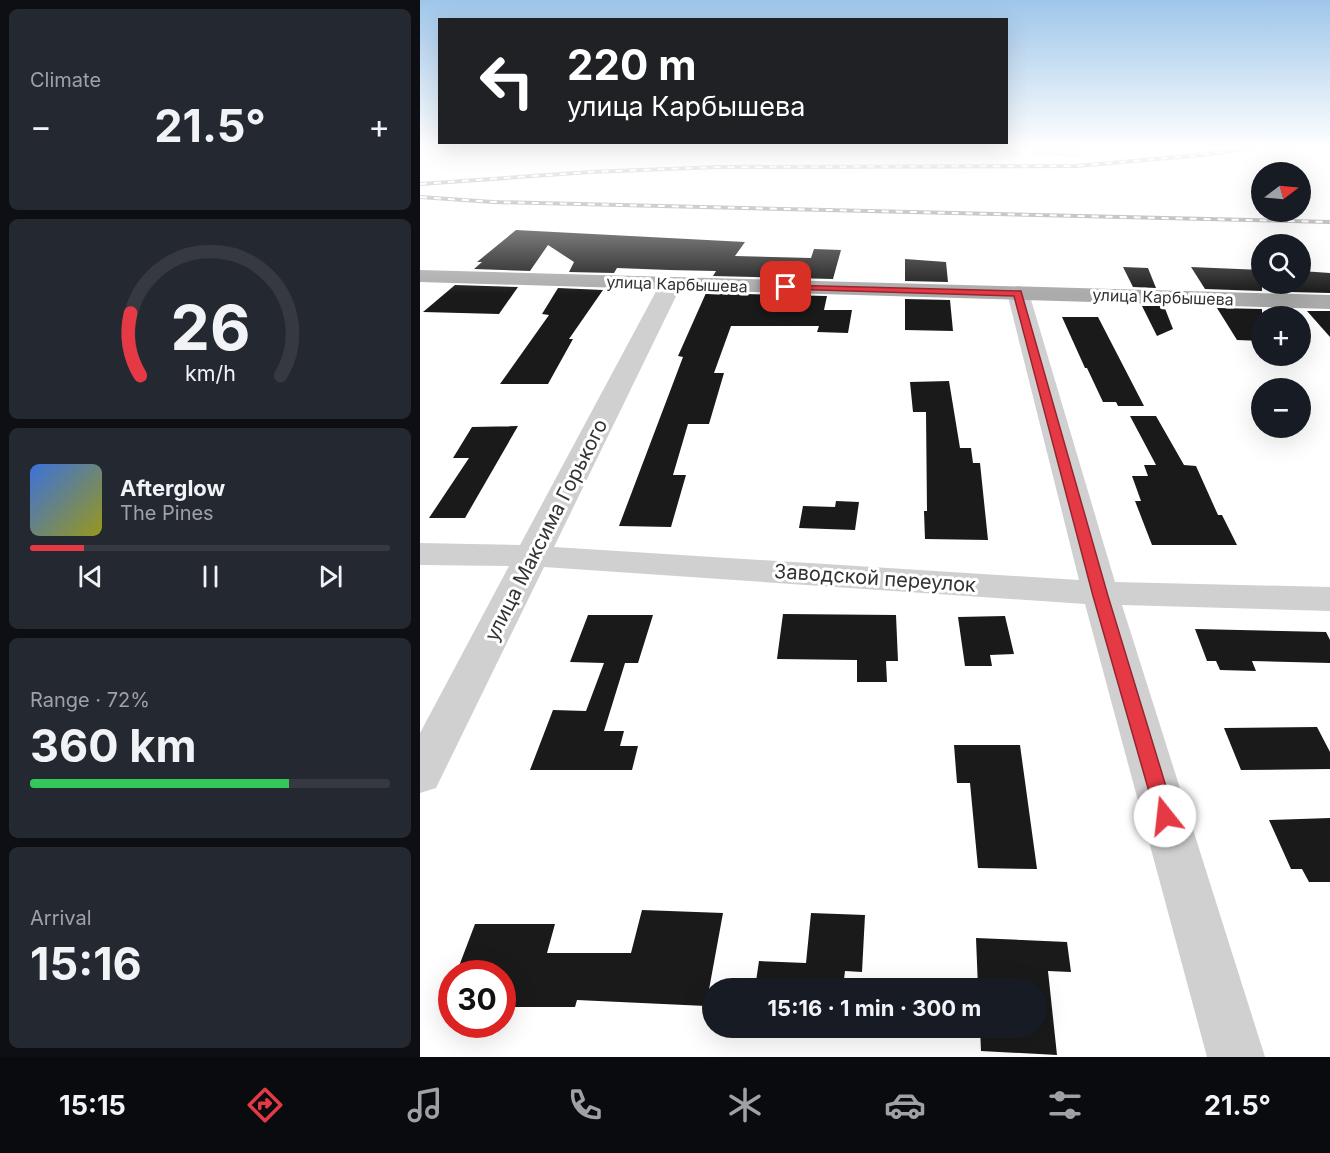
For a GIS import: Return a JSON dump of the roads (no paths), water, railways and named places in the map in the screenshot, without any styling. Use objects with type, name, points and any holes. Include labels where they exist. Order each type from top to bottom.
[{"type":"main road","name":"улица Карбышева","points":[[420,276],[1330,302]]},
{"type":"street","name":"улица Максима Горького","points":[[420,776],[670,284]]},
{"type":"street","points":[[1018,293],[1100,593],[1236,1057]]},
{"type":"street","name":"Заводской переулок","points":[[420,554],[533,556],[1100,593],[1330,599]]},
{"type":"railway","points":[[420,197],[493,202],[1330,222]]}]
